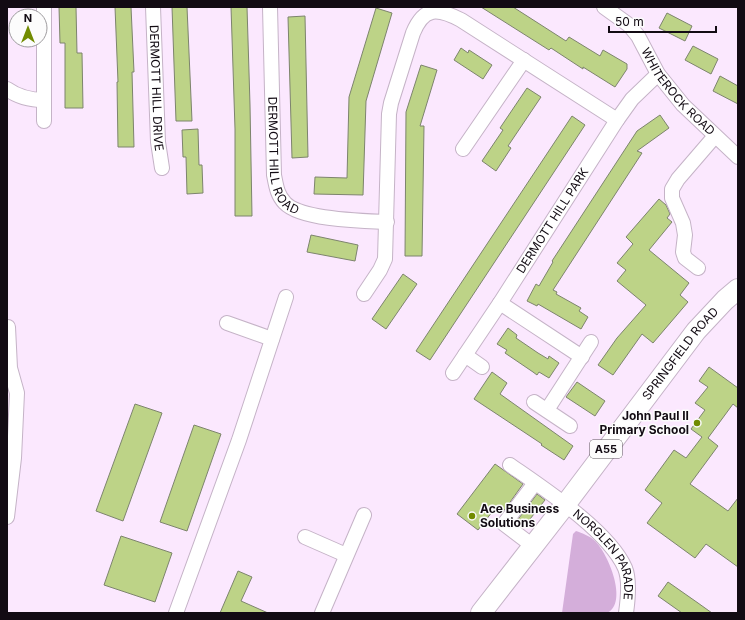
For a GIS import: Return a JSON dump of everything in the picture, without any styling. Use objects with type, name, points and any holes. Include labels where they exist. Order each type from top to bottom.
[{"type":"highway","name":"SPRINGFIELD ROAD","points":[[480,613],[565,505],[696,331],[725,300],[738,289]]},
{"type":"street","points":[[44,7],[44,121]]},
{"type":"street","name":"DERMOTT HILL DRIVE","points":[[153,7],[158,142],[162,168]]},
{"type":"street","name":"DERMOTT HILL ROAD","points":[[270,7],[274,175],[276,188],[280,196],[288,206],[309,214],[333,219],[387,222]]},
{"type":"street","name":"WHITEROCK ROAD","points":[[604,7],[629,25],[638,36],[658,74],[683,104],[738,157]]},
{"type":"street","points":[[364,294],[385,259],[391,103],[417,23],[421,17],[430,10],[454,16],[617,120]]},
{"type":"street","points":[[463,149],[524,60]]},
{"type":"street","name":"DERMOTT HILL PARK","points":[[453,373],[500,303],[617,120],[632,99],[658,74]]},
{"type":"street","points":[[7,89],[24,98],[44,100]]},
{"type":"street","points":[[698,268],[686,258],[683,252],[685,235],[683,223],[672,198],[672,189],[678,179],[715,136]]},
{"type":"street","points":[[176,613],[238,440],[286,297]]},
{"type":"street","points":[[500,303],[582,357]]},
{"type":"street","points":[[227,323],[272,339]]},
{"type":"street","points":[[7,517],[14,458],[17,393],[10,368],[8,327]]},
{"type":"street","points":[[547,410],[592,342]]},
{"type":"street","points":[[465,355],[482,367]]},
{"type":"street","points":[[534,402],[570,426]]},
{"type":"street","name":"NORGLEN PARADE","points":[[510,465],[565,505],[600,533],[616,553],[625,568],[628,592],[626,613]]},
{"type":"street","points":[[532,546],[504,524],[535,483]]},
{"type":"street","points":[[322,613],[364,515]]},
{"type":"street","points":[[305,537],[346,555]]},
{"type":"shaded area","points":[[576,531],[595,541],[600,547],[610,566],[616,589],[616,599],[613,608],[607,613],[562,613],[573,534]]},
{"type":"building","points":[[59,7],[76,7],[77,53],[82,53],[83,108],[65,108],[65,43],[60,43]]},
{"type":"building","points":[[115,7],[131,7],[134,72],[132,72],[134,147],[118,147],[118,82]]},
{"type":"building","points":[[172,7],[187,7],[192,121],[176,121]]},
{"type":"building","points":[[231,7],[247,7],[252,216],[235,216],[235,129]]},
{"type":"building","points":[[481,7],[513,7],[566,41],[569,37],[600,56],[603,50],[627,64],[627,69],[615,87],[583,67],[583,69],[551,48],[549,50]]},
{"type":"building","points":[[376,8],[392,13],[366,101],[363,195],[314,194],[315,177],[347,178],[349,97]]},
{"type":"building","points":[[667,13],[692,26],[685,41],[659,28]]},
{"type":"building","points":[[305,16],[308,157],[292,158],[288,17]]},
{"type":"building","points":[[693,46],[718,59],[711,74],[685,60]]},
{"type":"building","points":[[461,48],[468,53],[469,50],[492,65],[483,79],[454,60]]},
{"type":"building","points":[[421,65],[437,70],[420,126],[424,126],[422,256],[405,256],[406,112]]},
{"type":"building","points":[[720,76],[738,86],[738,104],[713,91]]},
{"type":"building","points":[[527,88],[541,97],[508,146],[511,148],[496,171],[482,161],[503,130],[500,128]]},
{"type":"building","points":[[660,115],[669,128],[637,151],[642,153],[553,290],[557,292],[556,294],[581,308],[579,311],[588,317],[581,329],[538,304],[537,306],[527,301],[536,284],[539,286],[553,262],[552,261],[637,131]]},
{"type":"building","points":[[572,116],[585,125],[430,360],[416,351]]},
{"type":"building","points":[[198,129],[199,165],[202,165],[203,193],[187,194],[186,157],[183,157],[182,130]]},
{"type":"building","points":[[659,199],[666,205],[670,214],[667,218],[672,222],[649,250],[689,283],[680,295],[688,302],[653,343],[642,334],[613,375],[598,365],[617,338],[646,305],[617,281],[626,270],[617,263],[633,244],[626,237]]},
{"type":"building","points":[[311,235],[358,245],[355,261],[307,252]]},
{"type":"building","points":[[403,274],[417,284],[386,329],[372,319]]},
{"type":"building","points":[[508,328],[517,335],[516,338],[548,359],[549,356],[559,363],[549,378],[539,372],[537,375],[505,353],[507,350],[497,344]]},
{"type":"building","points":[[709,367],[738,388],[738,408],[733,404],[708,438],[718,446],[690,484],[728,511],[738,498],[738,567],[706,544],[695,558],[647,523],[662,503],[645,490],[674,450],[686,458],[702,437],[691,429],[705,410],[695,403],[708,387],[699,381]]},
{"type":"building","points":[[492,372],[507,383],[500,394],[573,446],[564,460],[474,399]]},
{"type":"building","points":[[577,382],[605,401],[595,416],[566,397]]},
{"type":"building","points":[[135,404],[162,413],[123,521],[96,511]]},
{"type":"building","points":[[194,425],[221,434],[187,531],[160,522]]},
{"type":"building","points":[[495,464],[523,484],[503,512],[496,507],[478,530],[457,514]]},
{"type":"building","points":[[537,494],[545,500],[523,528],[516,522]]},
{"type":"building","points":[[121,536],[172,553],[155,602],[104,585]]},
{"type":"building","points":[[238,571],[252,577],[241,601],[268,613],[220,613]]},
{"type":"building","points":[[668,582],[712,613],[682,613],[658,596]]},
{"type":"place","name":"John Paul II Primary School","points":[[697,423]]},
{"type":"place","name":"Ace Business Solutions","points":[[472,516]]}]
